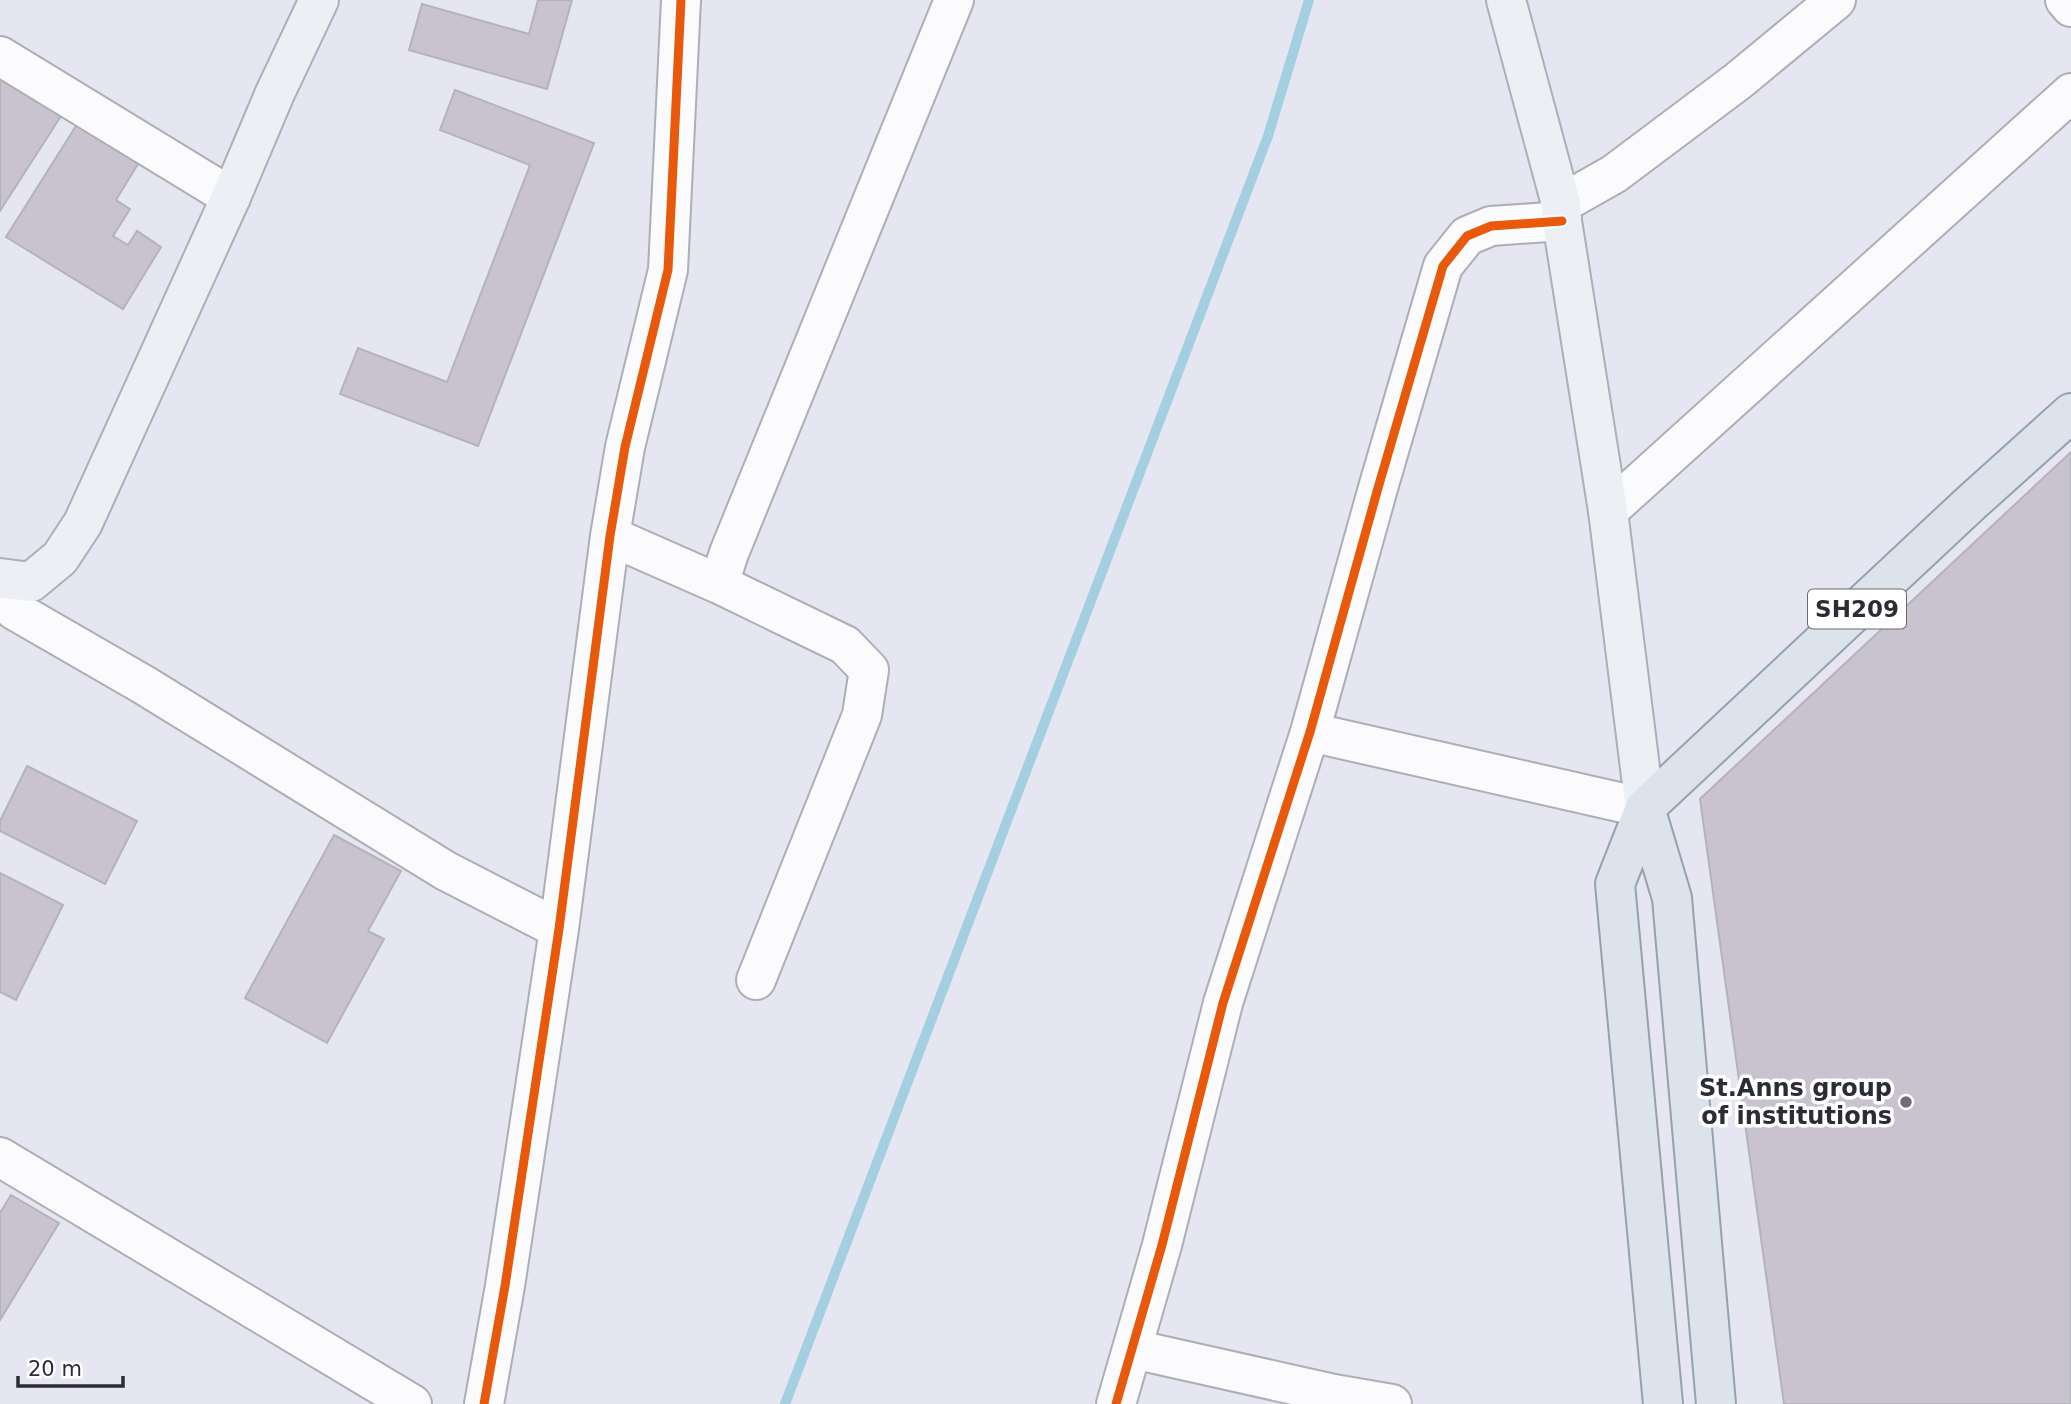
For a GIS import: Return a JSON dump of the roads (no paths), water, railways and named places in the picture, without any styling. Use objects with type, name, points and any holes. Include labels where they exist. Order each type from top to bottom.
[{"type":"main road","points":[[11,601],[60,558],[83,523],[319,0]]},
{"type":"main road","points":[[1506,0],[1561,213],[1608,511],[1645,808],[1672,898],[1716,1404]]},
{"type":"main road","name":"SH209","points":[[1645,808],[2071,413]]},
{"type":"main road","points":[[1645,808],[1615,884],[1663,1404]]},
{"type":"street","points":[[484,1404],[505,1286],[559,929],[610,536],[625,447],[668,270],[681,0]]},
{"type":"street","points":[[719,584],[744,515],[954,0]]},
{"type":"street","points":[[1116,1404],[1162,1245],[1223,1003],[1310,732],[1443,266],[1467,236],[1491,226],[1561,213],[1738,81],[1836,0]]},
{"type":"street","points":[[2065,0],[2071,7]]},
{"type":"street","points":[[0,56],[231,197]]},
{"type":"street","points":[[1608,511],[2071,93]]},
{"type":"street","points":[[610,536],[719,584],[845,645],[869,670],[862,715],[756,980]]},
{"type":"street","points":[[11,601],[446,871],[559,929]]},
{"type":"street","points":[[1310,732],[1645,808]]},
{"type":"street","points":[[0,1157],[412,1404]]},
{"type":"street","points":[[1133,1349],[1334,1394],[1392,1404]]},
{"type":"waterway","points":[[785,1404],[1268,136],[1309,0]]},
{"type":"place","name":"St.Anns group of institutions","points":[[1906,1102]]}]
